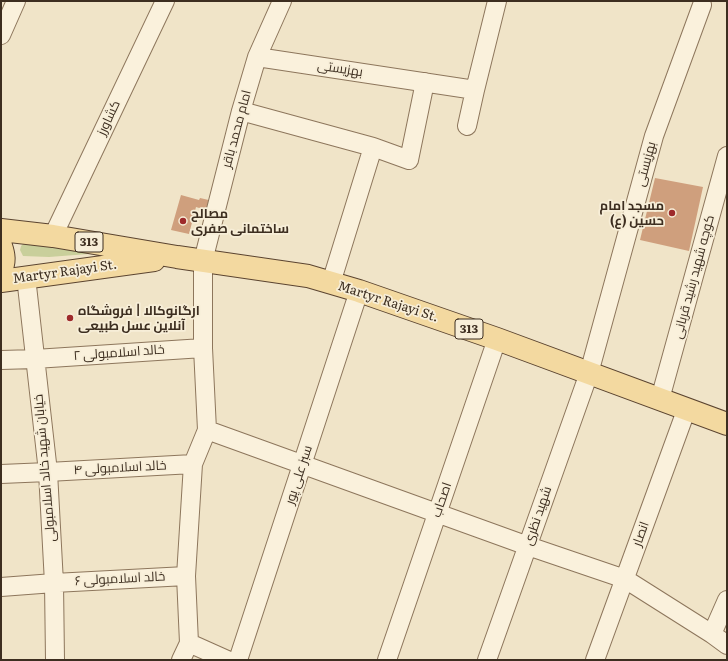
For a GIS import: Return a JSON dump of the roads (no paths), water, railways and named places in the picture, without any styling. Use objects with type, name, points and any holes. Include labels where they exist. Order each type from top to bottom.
[{"type":"main road","name":"Martyr Rajayi St.","points":[[1,230],[54,236],[177,257],[308,276],[359,291],[497,339],[727,424]]},
{"type":"main road","points":[[1,246],[4,253],[4,264],[1,270]]},
{"type":"main road","name":"Martyr Rajayi St.","points":[[1,281],[177,257]]},
{"type":"street","points":[[1,35],[16,1]]},
{"type":"street","name":"کشاورز","points":[[54,236],[165,1]]},
{"type":"street","name":"امام محمد باقر","points":[[207,430],[203,348],[203,261],[241,111],[257,57],[282,1]]},
{"type":"street","points":[[467,126],[497,1]]},
{"type":"street","name":"بهزیستی","points":[[589,373],[654,136],[702,5]]},
{"type":"street","name":"بهزیستی","points":[[257,57],[475,90]]},
{"type":"street","points":[[241,111],[373,147],[409,160],[425,82]]},
{"type":"street","points":[[331,283],[373,147]]},
{"type":"street","name":"کوچه شهید رشید قربانی","points":[[660,399],[723,185],[727,156]]},
{"type":"street","name":"خیابان شهید خالد اسلامبولی","points":[[26,277],[48,472],[54,583],[55,660]]},
{"type":"street","name":"سبز علی پور","points":[[238,660],[359,291]]},
{"type":"street","name":"اصحاب","points":[[387,660],[497,339]]},
{"type":"street","name":"خالد اسلامبولی ۲","points":[[1,360],[203,348]]},
{"type":"street","name":"شهید نظری","points":[[488,660],[589,373]]},
{"type":"street","name":"انصار","points":[[595,660],[687,408]]},
{"type":"street","points":[[181,660],[189,643],[186,576],[193,464],[207,430],[528,546],[625,579],[727,645]]},
{"type":"street","name":"خالد اسلامبولی ۴","points":[[1,474],[193,464]]},
{"type":"street","name":"خالد اسلامبولی ۶","points":[[1,587],[186,576]]},
{"type":"street","points":[[712,634],[727,600]]},
{"type":"street","points":[[189,643],[227,660]]},
{"type":"place","name":"مسجد امام حسین (ع)","points":[[672,213]]},
{"type":"place","name":"مصالح ساختمانی صفری","points":[[183,221]]},
{"type":"place","name":"ارگانوکالا | فروشگاه آنلاین عسل طبیعی","points":[[70,318]]}]
